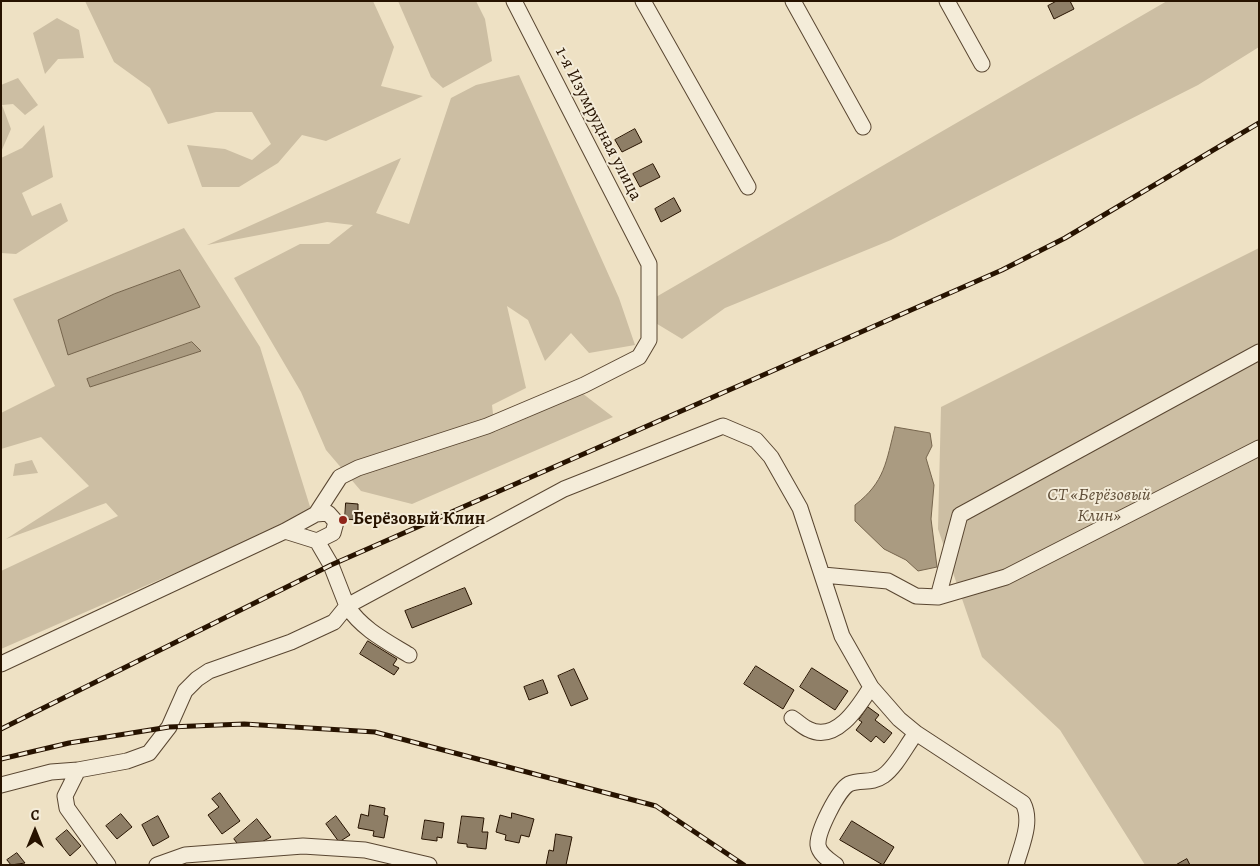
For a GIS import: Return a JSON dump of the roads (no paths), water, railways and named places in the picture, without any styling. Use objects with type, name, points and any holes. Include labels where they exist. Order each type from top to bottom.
[{"type":"street","name":"1-я Изумрудная улица","points":[[316,514],[340,477],[358,468],[487,426],[584,385],[639,357],[649,340],[649,264],[514,1]]},
{"type":"street","points":[[642,1],[748,187]]},
{"type":"street","points":[[793,1],[863,127]]},
{"type":"street","points":[[946,1],[982,64]]},
{"type":"street","points":[[938,597],[960,515],[1259,352]]},
{"type":"street","points":[[1,785],[51,772],[78,770],[127,761],[149,753],[169,727],[185,691],[196,679],[209,670],[292,642],[334,622],[347,606],[564,488],[723,426],[756,440],[771,457],[800,508],[842,636],[871,687],[899,719],[916,733],[1023,803],[1027,811],[1028,820],[1016,865]]},
{"type":"street","points":[[823,575],[888,581],[916,596],[938,597],[1006,577],[1259,448]]},
{"type":"street","points":[[1,664],[285,531],[316,514],[328,513],[336,522],[333,533],[317,541]]},
{"type":"street","points":[[285,531],[317,541],[331,565],[347,606],[354,617],[368,630],[409,655]]},
{"type":"street","points":[[792,718],[809,730],[823,732],[841,725],[855,713],[871,687]]},
{"type":"street","points":[[836,865],[825,858],[818,846],[820,834],[842,789],[850,784],[871,782],[884,776],[916,733]]},
{"type":"street","points":[[78,770],[65,796],[67,808],[108,865]]},
{"type":"street","points":[[157,865],[185,855],[303,846],[365,850],[429,865]]},
{"type":"railway","points":[[1,729],[331,565],[1002,270],[1065,238],[1259,123]]},
{"type":"railway","points":[[1,759],[69,743],[169,727],[244,724],[375,732],[656,806],[744,865]]},
{"type":"place","name":"Берёзовый Клин","points":[[343,520]]},
{"type":"park label","name":"СТ «Берёзовый Клин»","points":[[1099,506]]}]
